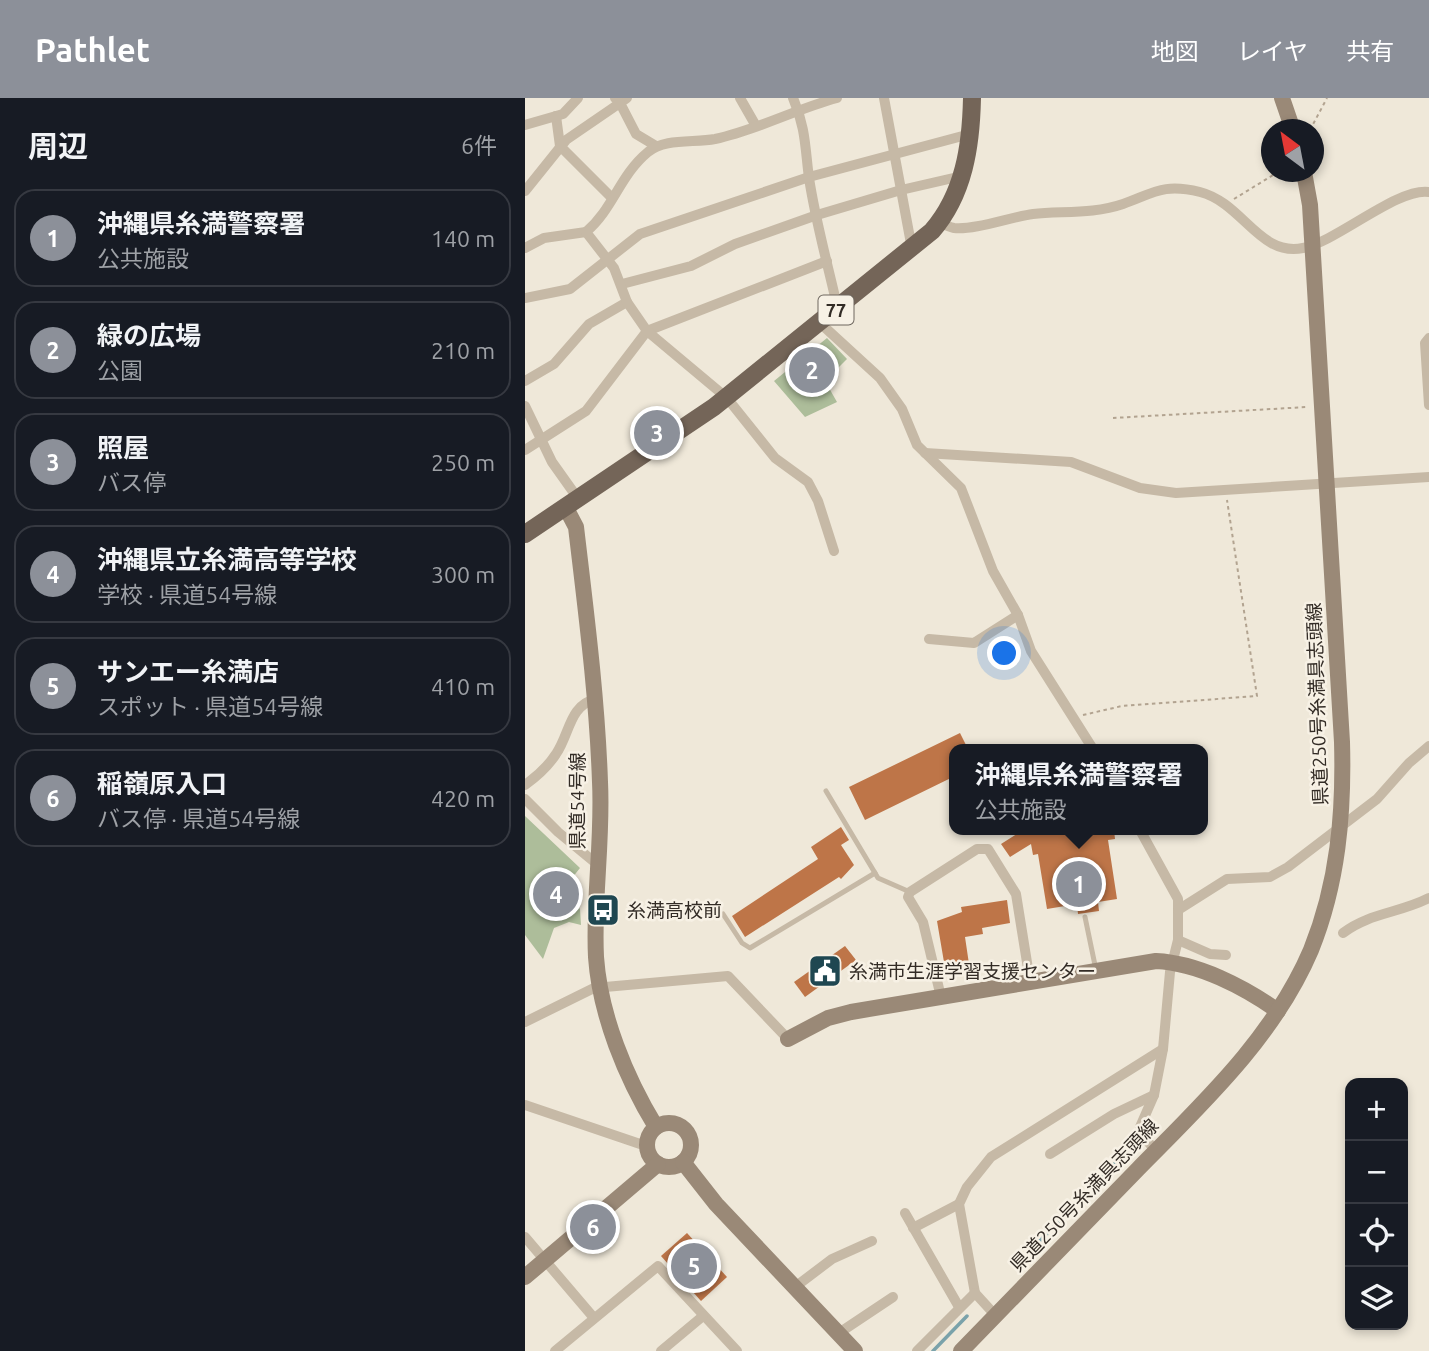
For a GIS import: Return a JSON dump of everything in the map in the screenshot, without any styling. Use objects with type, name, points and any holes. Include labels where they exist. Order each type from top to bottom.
[{"type":"main road","name":"77","points":[[525,534],[727,398],[912,249],[939,222],[962,176],[970,134],[972,98]]},
{"type":"main road","points":[[1282,98],[1289,119]]},
{"type":"main road","name":"県道250号糸満具志頭線","points":[[961,1351],[1156,1151],[1257,1042],[1278,1011],[1318,930],[1332,881],[1341,827],[1342,742],[1313,244],[1305,182]]},
{"type":"main road","name":"県道54号線","points":[[573,504],[596,699],[600,785],[596,957],[601,987],[629,1073],[656,1127]]},
{"type":"main road","points":[[788,1040],[828,1018],[1138,962],[1171,962],[1211,975],[1278,1011]]},
{"type":"main road","points":[[670,1123],[684,1129],[691,1142],[683,1162],[670,1167],[652,1160],[646,1146],[650,1132],[670,1123]]},
{"type":"main road","points":[[683,1162],[716,1204],[855,1351]]},
{"type":"main road","points":[[525,1277],[658,1164]]},
{"type":"street","points":[[525,125],[563,114],[578,98]]},
{"type":"street","points":[[740,98],[756,126]]},
{"type":"street","points":[[793,98],[807,136],[809,177],[835,297],[841,307]]},
{"type":"street","points":[[525,248],[544,238],[586,232],[605,215],[612,198],[630,170],[656,146],[714,139],[837,98]]},
{"type":"street","points":[[884,98],[912,249]]},
{"type":"street","points":[[525,191],[561,146],[621,100],[636,134],[656,146]]},
{"type":"street","points":[[557,116],[561,146],[612,198]]},
{"type":"street","points":[[525,298],[570,289],[640,234],[809,177],[970,134]]},
{"type":"street","points":[[622,284],[691,266],[735,244],[817,215],[901,190],[962,176]]},
{"type":"street","points":[[939,222],[954,228],[1034,214],[1089,212],[1124,204],[1141,194],[1167,188],[1200,192],[1228,203],[1270,245],[1302,248],[1394,203],[1423,191],[1429,192]]},
{"type":"street","points":[[586,232],[608,261],[622,284],[627,302],[647,331],[727,398],[775,458],[809,482],[834,551]]},
{"type":"street","points":[[525,450],[586,411],[647,331],[827,261]]},
{"type":"street","points":[[525,381],[554,364],[589,324],[627,302]]},
{"type":"street","points":[[820,323],[880,379],[902,409],[917,445],[961,488],[993,571],[1018,615],[1031,651],[1090,744]]},
{"type":"street","points":[[1429,338],[1425,343],[1429,405]]},
{"type":"street","points":[[525,406],[573,504]]},
{"type":"street","points":[[925,453],[1071,462],[1140,488],[1177,493],[1429,477]]},
{"type":"street","points":[[929,639],[974,643],[1018,615]]},
{"type":"street","points":[[525,785],[556,754],[577,708],[585,701],[596,699]]},
{"type":"street","points":[[1178,910],[1227,879],[1270,877],[1301,859],[1377,799],[1409,763],[1429,746]]},
{"type":"street","points":[[525,799],[558,832],[598,865]]},
{"type":"street","points":[[1143,835],[1178,899],[1178,940],[1171,962],[1163,1049],[1154,1095],[1140,1127],[1142,1135],[1156,1151]]},
{"type":"street","points":[[941,997],[923,922],[908,897],[910,892],[977,849],[988,849],[1016,894],[1030,981]]},
{"type":"street","points":[[1343,933],[1370,916],[1403,909],[1429,898]]},
{"type":"street","points":[[1178,940],[1210,954],[1226,955]]},
{"type":"street","points":[[525,1022],[601,987],[728,976],[788,1040]]},
{"type":"street","points":[[996,1316],[975,1293],[959,1204],[967,1187],[991,1157],[1163,1049]]},
{"type":"street","points":[[1050,1154],[1143,1098],[1154,1095]]},
{"type":"street","points":[[525,1105],[646,1146]]},
{"type":"street","points":[[913,1228],[959,1204]]},
{"type":"street","points":[[905,1213],[959,1307]]},
{"type":"street","points":[[525,1237],[594,1318]]},
{"type":"street","points":[[795,1287],[832,1259],[872,1241]]},
{"type":"street","points":[[555,1351],[658,1266],[737,1351]]},
{"type":"street","points":[[917,1351],[975,1293]]},
{"type":"street","points":[[839,1333],[893,1297]]},
{"type":"street","points":[[661,1351],[703,1316]]},
{"type":"lane","points":[[826,791],[878,878],[910,892]]},
{"type":"lane","points":[[723,914],[742,943],[750,948],[875,873]]},
{"type":"lane","points":[[1085,917],[1096,970]]},
{"type":"path","points":[[1316,119],[1327,98]]},
{"type":"path","points":[[1228,203],[1262,182]]},
{"type":"path","points":[[1113,418],[1322,406]]},
{"type":"path","points":[[1074,718],[1122,706],[1257,696],[1226,489]]},
{"type":"green space","points":[[827,338],[847,359],[825,381],[837,402],[805,417],[774,381]]},
{"type":"green space","points":[[525,816],[580,868],[564,888],[580,909],[581,925],[569,922],[554,928],[543,959],[525,935]]},
{"type":"building","points":[[960,733],[966,744],[949,744],[949,779],[865,820],[849,787]]},
{"type":"building","points":[[841,827],[849,840],[841,845],[854,865],[841,879],[839,877],[745,937],[732,916],[818,859],[811,847]]},
{"type":"building","points":[[1015,835],[1115,835],[1115,839],[1108,840],[1117,899],[1098,902],[1099,911],[1078,914],[1077,904],[1047,909],[1038,854],[1033,855],[1031,844],[1010,857],[1001,844]]},
{"type":"building","points":[[1007,900],[1010,923],[982,928],[983,934],[965,937],[969,964],[945,968],[937,921],[962,912],[961,907]]},
{"type":"building","name":"糸満市生涯学習支援センター","points":[[845,946],[856,960],[805,997],[794,982]]},
{"type":"building","points":[[687,1233],[727,1277],[701,1301],[661,1256]]},
{"type":"waterway","points":[[1022,1259],[1130,1148]]},
{"type":"waterway","points":[[933,1351],[967,1316]]},
{"type":"place","name":"緑の広場","points":[[812,370]]},
{"type":"place","name":"照屋","points":[[657,433]]},
{"type":"place","name":"沖縄県糸満警察署","points":[[1079,884]]},
{"type":"place","name":"沖縄県立糸満高等学校","points":[[556,894]]},
{"type":"place","name":"糸満高校前","points":[[603,910]]},
{"type":"place","name":"糸満市生涯学習支援センター","points":[[825,971]]},
{"type":"place","name":"稲嶺原入口","points":[[593,1227]]},
{"type":"place","name":"サンエー糸満店","points":[[694,1266]]}]
